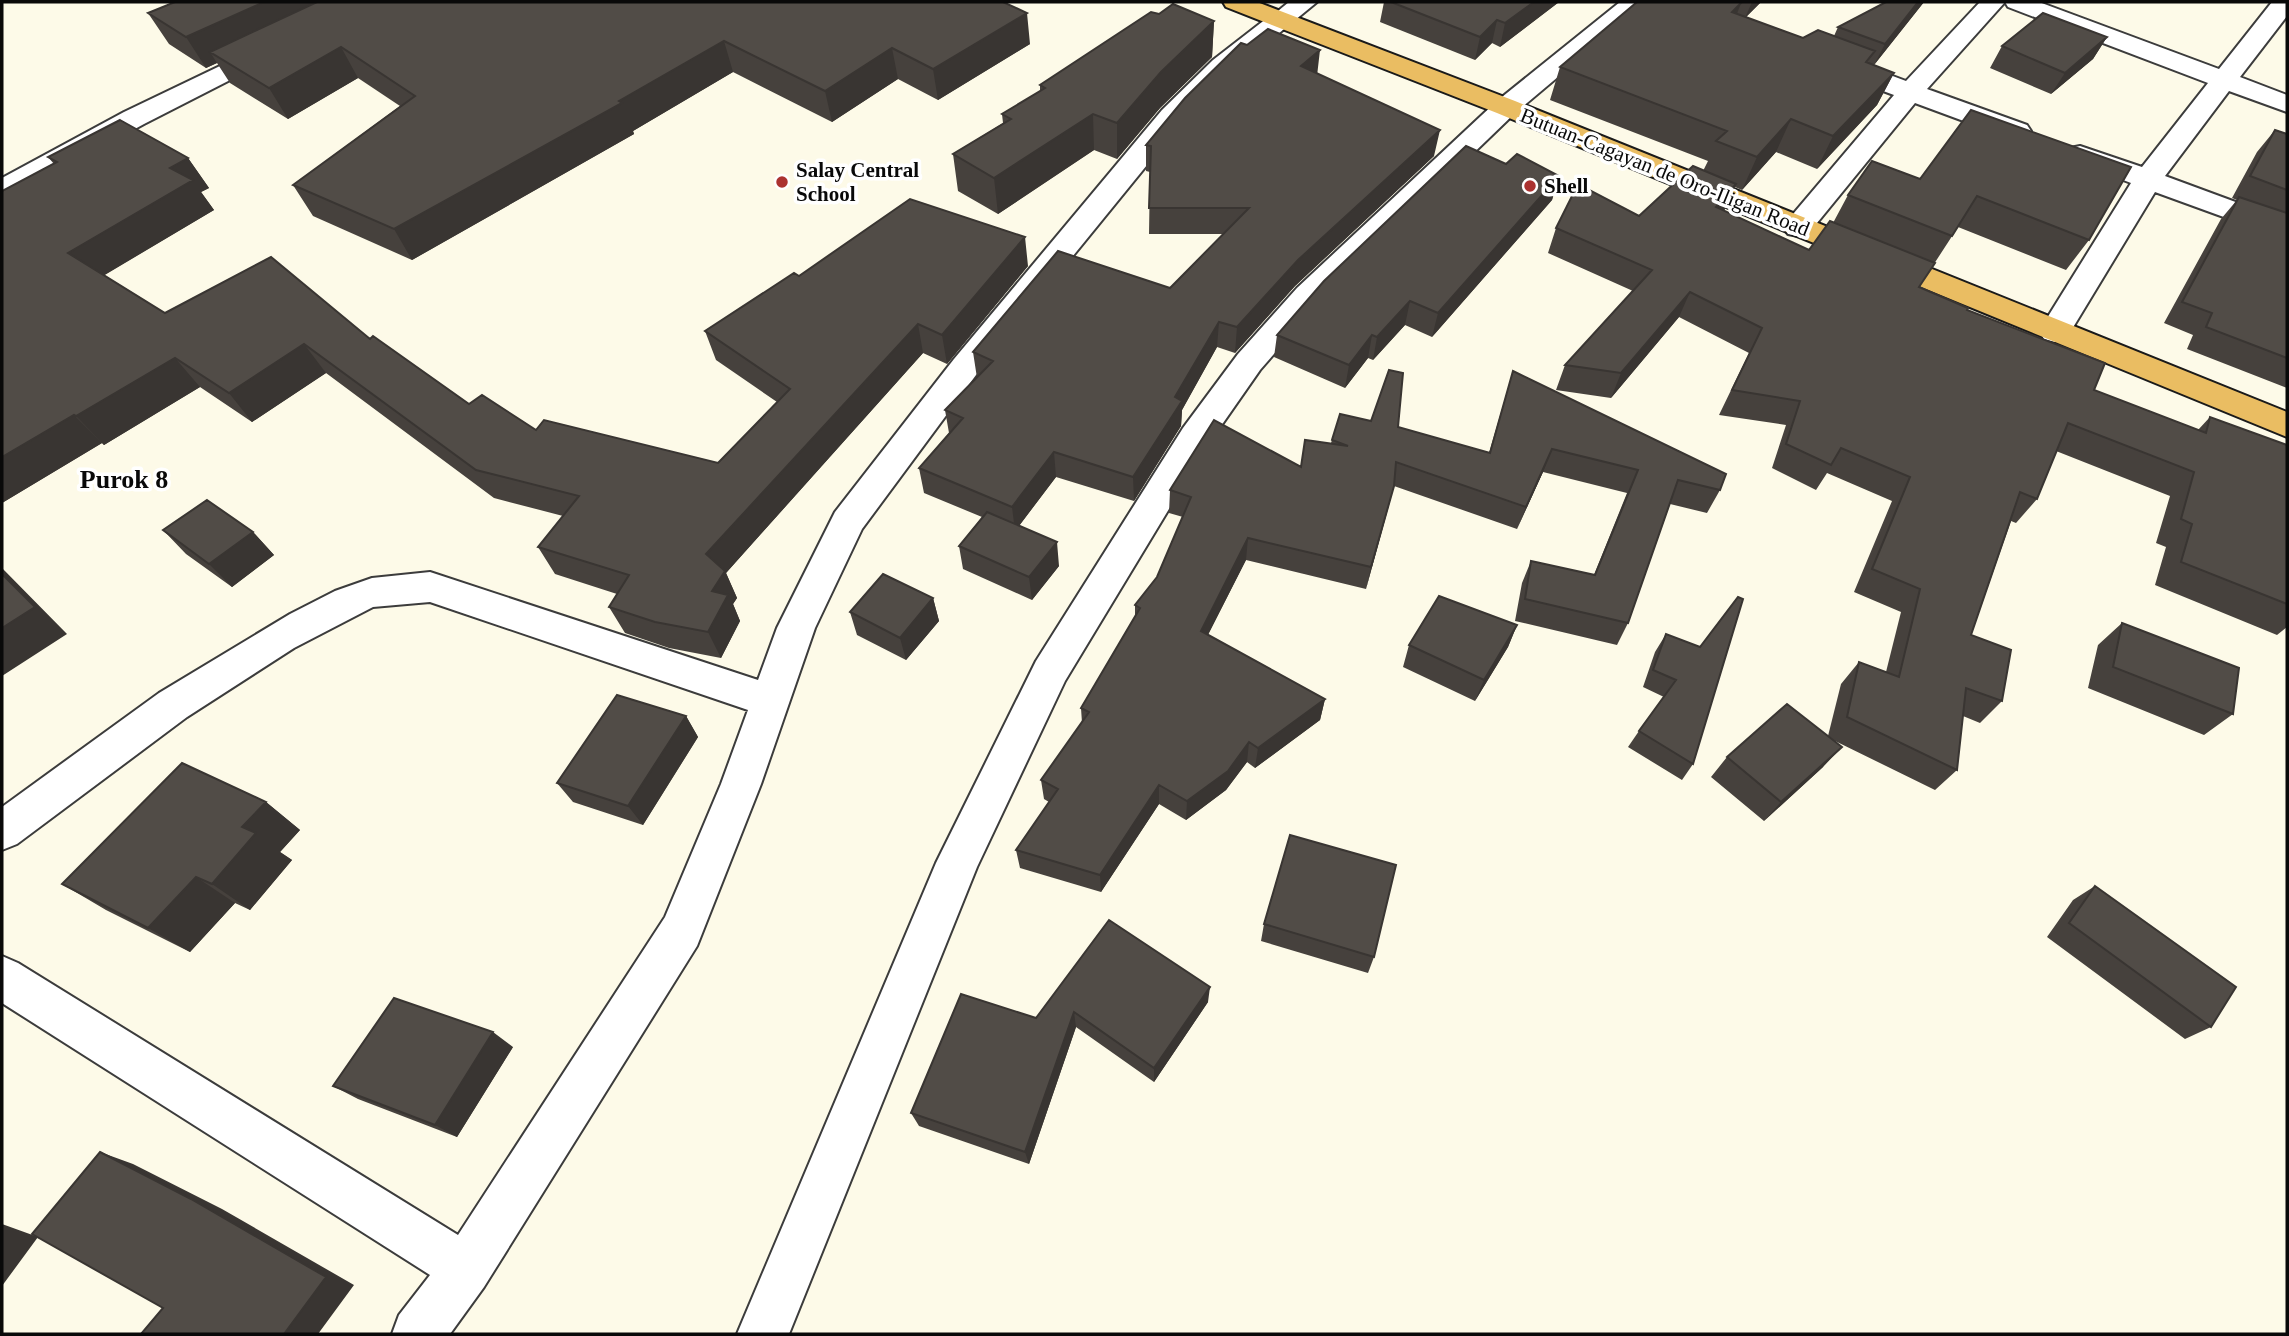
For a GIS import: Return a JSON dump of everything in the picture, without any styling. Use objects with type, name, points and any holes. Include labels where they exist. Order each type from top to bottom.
[{"type":"highway","name":"Butuan-Cagayan de Oro-Iligan Road","points":[[1235,2],[1292,11],[1506,107],[2287,425]]},
{"type":"street","points":[[763,1334],[957,863],[1056,661],[1195,437],[1249,362],[1308,295],[1506,107],[1635,2]]},
{"type":"street","points":[[1798,227],[1910,92],[1993,2]]},
{"type":"street","points":[[2017,2],[2287,103]]},
{"type":"street","points":[[2055,331],[2148,179],[2285,2]]},
{"type":"street","points":[[418,1334],[466,1269],[681,931],[741,785],[768,700],[796,628],[848,522],[965,367],[1172,116],[1222,66],[1292,11]]},
{"type":"street","points":[[2,190],[198,85],[297,37]]},
{"type":"street","points":[[1822,58],[2287,231]]},
{"type":"street","points":[[2,831],[179,700],[255,652],[336,606],[373,592],[400,587],[430,587],[768,700]]},
{"type":"street","points":[[2,978],[466,1269]]},
{"type":"building","points":[[175,2],[264,2],[186,37],[148,13]]},
{"type":"building","points":[[317,2],[1003,2],[1027,13],[933,69],[892,48],[825,91],[724,41],[619,101],[622,103],[394,229],[293,185],[415,96],[341,47],[269,88],[210,52]]},
{"type":"building","points":[[1391,2],[1534,2],[1505,23],[1497,20],[1480,37]]},
{"type":"building","points":[[1637,2],[1739,2],[1741,3],[1732,12],[1803,38],[1818,30],[1875,51],[1866,62],[1894,73],[1833,136],[1791,119],[1757,157],[1716,141],[1727,131],[1560,67]]},
{"type":"building","points":[[1886,2],[1918,2],[1885,44],[1838,27]]},
{"type":"building","points":[[1173,4],[1214,21],[1161,72],[1117,123],[1093,114],[994,178],[953,154],[1011,119],[1002,114],[1045,88],[1040,85],[1151,12],[1159,14]]},
{"type":"building","points":[[2043,13],[2107,37],[2065,73],[2002,46]]},
{"type":"building","points":[[1268,29],[1320,50],[1301,66],[1440,130],[1298,260],[1237,327],[1219,322],[1175,397],[1182,401],[1133,477],[1054,452],[1012,507],[919,468],[963,418],[945,410],[993,361],[973,352],[1058,251],[1170,288],[1249,208],[1149,208],[1151,146],[1146,145],[1185,98],[1241,43],[1247,45]]},
{"type":"building","points":[[1971,110],[2131,167],[2089,240],[1977,196],[1952,236],[1848,195],[1872,161],[1920,179]]},
{"type":"building","points":[[120,120],[188,158],[170,168],[193,180],[68,253],[165,313],[271,257],[370,339],[373,336],[469,404],[482,395],[536,430],[544,420],[718,463],[790,389],[705,331],[794,273],[799,276],[910,199],[1025,237],[942,335],[918,324],[706,554],[725,571],[712,591],[728,595],[708,632],[655,622],[609,607],[629,575],[538,547],[579,496],[476,470],[304,344],[229,393],[175,358],[2,457],[2,191],[57,162],[48,157]]},
{"type":"building","points":[[2275,130],[2287,134],[2287,190],[2250,176]]},
{"type":"building","points":[[1466,146],[1506,164],[1517,154],[1559,176],[1438,313],[1410,301],[1377,337],[1372,335],[1349,365],[1277,335],[1324,281]]},
{"type":"building","points":[[1693,166],[1736,184],[1716,207],[1809,250],[1830,221],[1935,263],[1919,287],[1968,308],[1967,310],[2105,363],[2094,390],[2206,433],[2210,417],[2287,445],[2287,604],[2181,562],[2192,524],[2181,519],[2194,472],[2068,423],[2037,499],[2020,492],[1971,635],[2011,650],[2002,701],[1966,688],[1957,770],[1847,717],[1859,662],[1899,677],[1920,589],[1872,569],[1910,477],[1841,448],[1831,465],[1786,444],[1800,401],[1732,390],[1762,328],[1690,292],[1621,373],[1565,365],[1652,270],[1556,228],[1578,184],[1639,216]]},
{"type":"building","points":[[2239,197],[2287,213],[2287,358],[2206,327],[2212,313],[2182,302]]},
{"type":"building","points":[[1389,370],[1403,373],[1398,427],[1490,453],[1513,371],[1726,474],[1720,490],[1678,480],[1628,623],[1525,599],[1531,561],[1595,575],[1638,470],[1552,449],[1526,507],[1396,462],[1394,486],[1371,567],[1248,538],[1201,631],[1325,699],[1258,748],[1249,742],[1228,771],[1187,801],[1159,785],[1100,875],[1016,850],[1058,789],[1041,780],[1089,712],[1081,708],[1140,608],[1135,605],[1157,577],[1191,497],[1170,490],[1214,420],[1301,467],[1305,440],[1348,446],[1332,440],[1340,414],[1371,421]]},
{"type":"building","points":[[207,500],[253,532],[209,564],[163,530]]},
{"type":"building","points":[[987,512],[1057,542],[1029,577],[959,546]]},
{"type":"building","points":[[2,574],[35,607],[2,628]]},
{"type":"building","points":[[883,574],[933,598],[900,638],[850,612]]},
{"type":"building","points":[[1439,596],[1517,625],[1484,680],[1409,645]]},
{"type":"building","points":[[1738,597],[1743,599],[1693,764],[1639,731],[1676,680],[1653,670],[1666,634],[1700,647]]},
{"type":"building","points":[[2122,623],[2239,668],[2233,714],[2113,667]]},
{"type":"building","points":[[617,695],[686,716],[628,806],[557,783]]},
{"type":"building","points":[[1787,704],[1842,747],[1781,802],[1727,757]]},
{"type":"building","points":[[182,763],[266,802],[242,827],[256,833],[212,884],[196,877],[148,928],[62,884]]},
{"type":"building","points":[[1290,835],[1396,865],[1374,957],[1264,924]]},
{"type":"building","points":[[2095,886],[2236,987],[2211,1027],[2069,923]]},
{"type":"building","points":[[1109,920],[1210,987],[1154,1068],[1074,1012],[1025,1152],[911,1113],[961,994],[1036,1018]]},
{"type":"building","points":[[394,998],[493,1032],[435,1125],[333,1086]]},
{"type":"building","points":[[100,1152],[191,1199],[326,1277],[284,1334],[141,1334],[163,1308],[32,1234]]},
{"type":"place","name":"Salay Central School","points":[[782,182]]},
{"type":"place","name":"Shell","points":[[1530,186]]},
{"type":"district","name":"Purok 8","points":[[124,479]]}]
